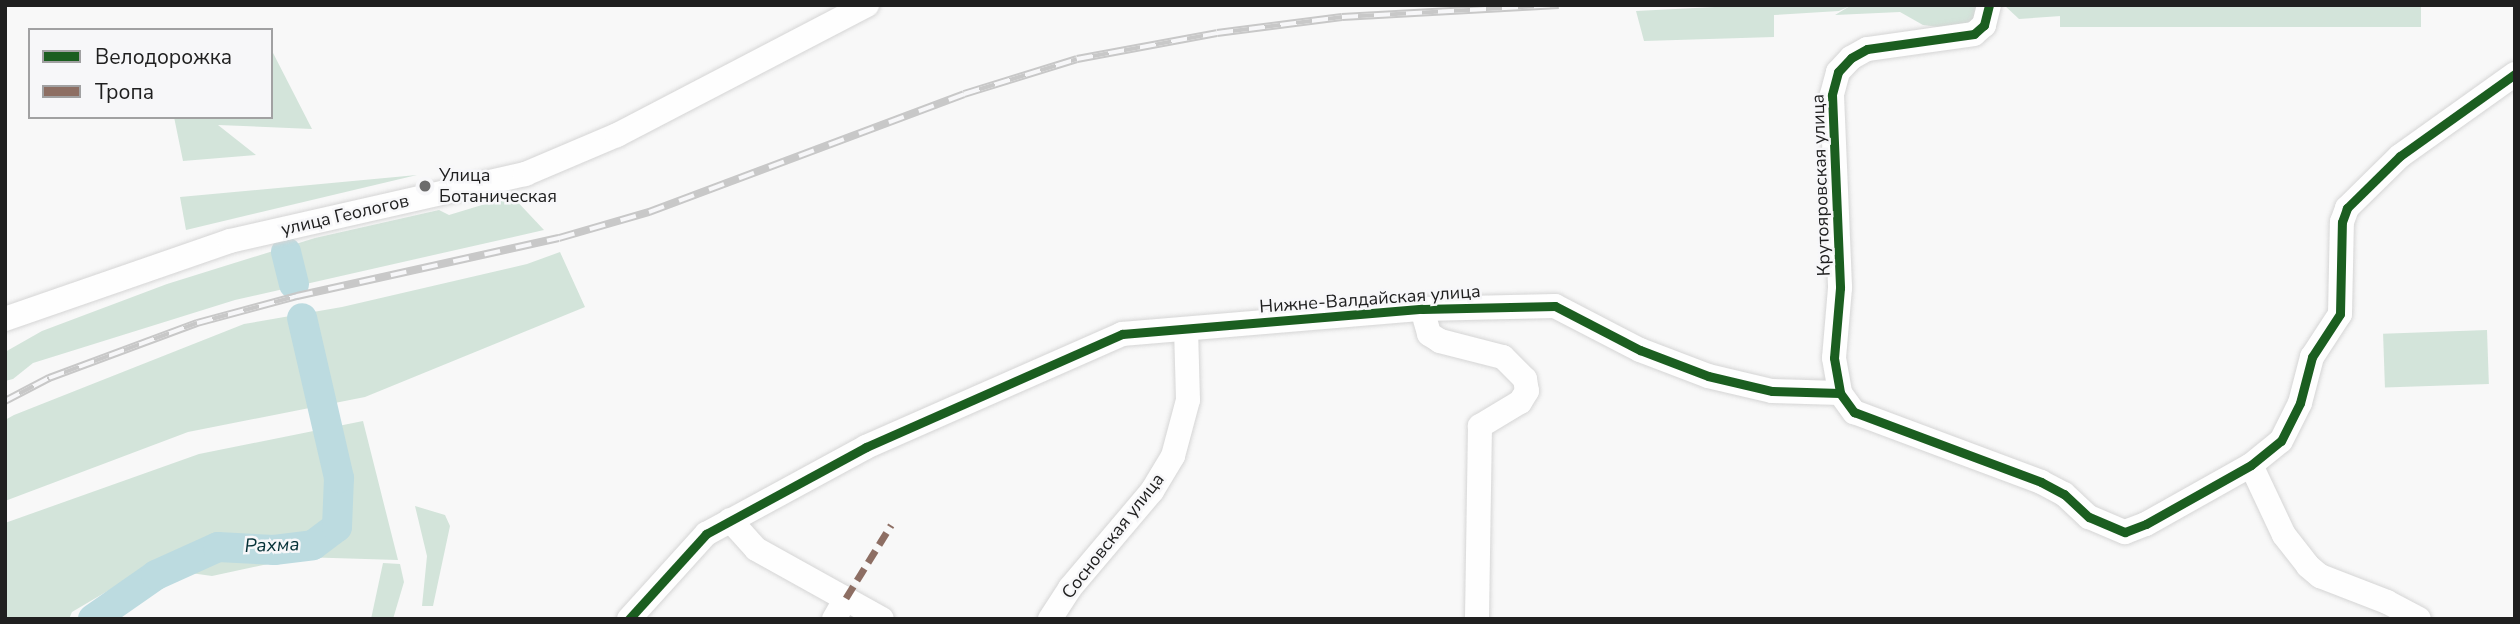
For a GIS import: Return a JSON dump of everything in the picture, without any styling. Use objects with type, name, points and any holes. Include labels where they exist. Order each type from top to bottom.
[{"type":"street","name":"улица Геологов","points":[[5,319],[230,241],[525,174],[617,135],[867,5]]},
{"type":"street","name":"Крутояровская улица","points":[[1840,393],[1834,358],[1840,288],[1832,94],[1838,72],[1851,58],[1867,50],[1974,34],[1984,25],[1989,5]]},
{"type":"street","points":[[1840,393],[1854,411],[2040,482],[2064,494],[2089,517],[2125,532],[2146,524],[2251,466],[2281,441],[2300,403],[2312,357],[2340,314],[2342,222],[2347,208],[2400,156],[2515,74]]},
{"type":"street","name":"Нижне-Валдайская улица","points":[[629,619],[706,534],[730,520],[866,447],[1122,334],[1422,309],[1555,306],[1640,350],[1708,376],[1772,391],[1840,393]]},
{"type":"street","points":[[1422,309],[1429,334],[1440,341],[1503,357],[1525,379],[1527,391],[1520,402],[1480,426],[1477,619]]},
{"type":"street","name":"Сосновская улица","points":[[1050,619],[1070,588],[1152,491],[1174,456],[1188,400],[1186,329]]},
{"type":"street","points":[[2251,466],[2284,535],[2308,566],[2320,576],[2387,602],[2419,619]]},
{"type":"street","points":[[730,520],[757,549],[840,608],[882,619]]},
{"type":"green space","points":[[1754,5],[1984,5],[1974,25],[1955,29],[1923,25],[1900,12],[1835,15],[1850,6],[1839,11],[1774,15],[1774,37],[1644,41],[1636,11]]},
{"type":"green space","points":[[2004,5],[2059,5],[2062,12],[2061,16],[2019,19]]},
{"type":"green space","points":[[2060,5],[2421,5],[2421,27],[2060,27]]},
{"type":"green space","points":[[273,53],[312,129],[218,125],[256,155],[183,161],[174,119],[273,119]]},
{"type":"green space","points":[[417,175],[186,230],[180,197]]},
{"type":"green space","points":[[512,196],[544,230],[235,300],[33,363],[13,379],[5,381],[5,352],[42,331],[167,284],[315,238],[439,210],[449,215]]},
{"type":"green space","points":[[560,252],[585,307],[365,397],[188,432],[5,501],[5,420],[14,415],[244,324],[342,307],[527,264]]},
{"type":"green space","points":[[2487,330],[2489,384],[2385,388],[2383,334]]},
{"type":"green space","points":[[363,421],[398,560],[300,557],[212,576],[148,567],[72,612],[69,619],[5,619],[5,523],[199,454]]},
{"type":"green space","points":[[415,506],[445,515],[450,526],[433,606],[422,606],[427,556]]},
{"type":"green space","points":[[383,563],[400,564],[404,582],[393,619],[371,619]]},
{"type":"waterway","name":"Рахма","points":[[286,252],[294,284]]},
{"type":"waterway","name":"Рахма","points":[[93,619],[156,575],[218,547],[274,550],[313,545],[337,527],[339,478],[302,318]]},
{"type":"railway","points":[[5,401],[49,378],[197,323],[297,296],[559,238],[649,212],[964,94],[1077,59],[1217,33],[1342,17],[1559,5]]},
{"type":"marked path","points":[[846,598],[891,525]]},
{"type":"cycle path","points":[[1989,5],[1984,25],[1974,34],[1867,49],[1851,58],[1838,72],[1832,95],[1840,288],[1834,358],[1840,393],[1854,412],[2041,482],[2064,494],[2089,517],[2125,532],[2146,524],[2251,465],[2281,441],[2300,403],[2312,357],[2340,314],[2342,222],[2347,208],[2400,156],[2515,74]]},
{"type":"cycle path","points":[[629,619],[706,534],[866,447],[1122,334],[1422,309],[1555,306],[1640,350],[1708,376],[1772,391],[1840,393]]},
{"type":"place","name":"Улица Ботаническая","points":[[425,186]]}]
